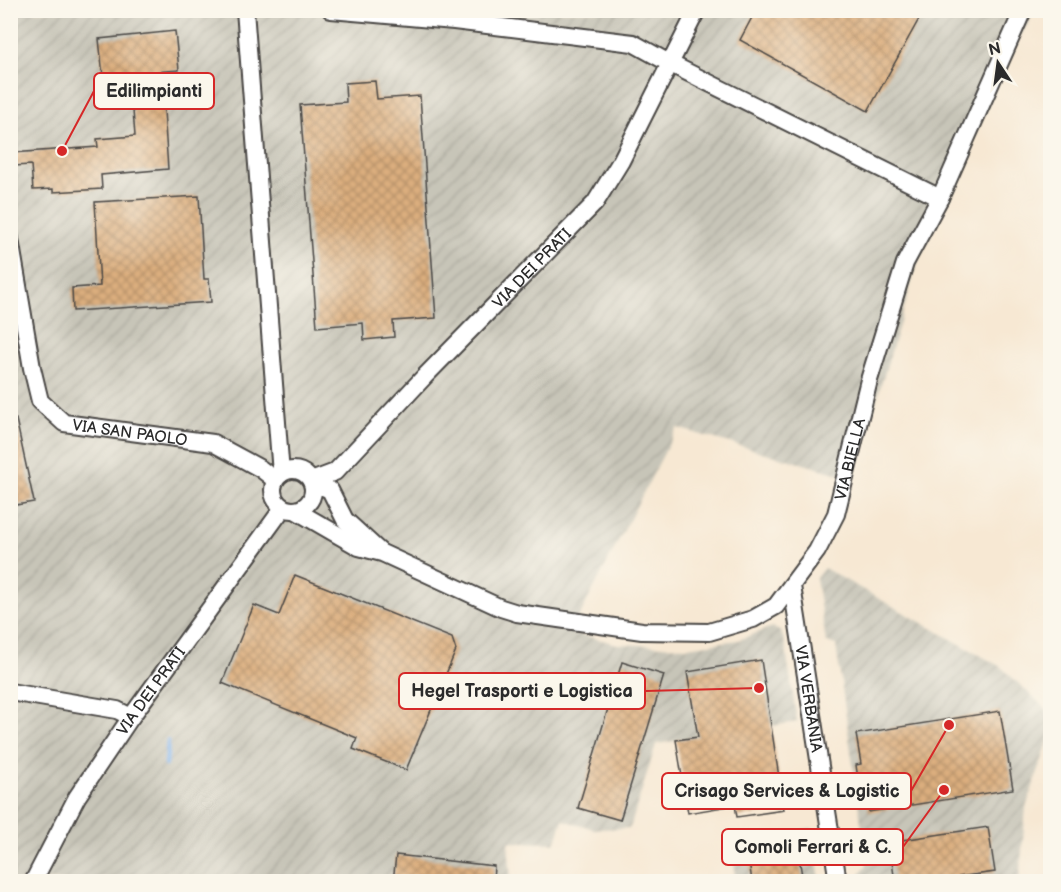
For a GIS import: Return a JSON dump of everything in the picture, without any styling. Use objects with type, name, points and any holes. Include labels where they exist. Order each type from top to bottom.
[{"type":"street","points":[[245,10],[278,477],[273,492],[278,504],[289,509],[311,500],[312,484],[301,472],[287,470],[278,477]]},
{"type":"street","points":[[331,10],[454,21],[633,43],[940,198]]},
{"type":"street","name":"VIA DEI PRATI","points":[[312,484],[335,472],[424,376],[595,203],[621,161],[697,10]]},
{"type":"street","name":"VIA BIELLA","points":[[289,509],[359,547],[382,553],[501,608],[642,631],[709,632],[753,619],[776,606],[817,550],[836,514],[869,380],[905,263],[940,198],[1023,10]]},
{"type":"street","name":"VIA SAN PAOLO","points":[[10,239],[32,368],[40,401],[64,423],[213,443],[278,477]]},
{"type":"street","name":"VIA BIELLA","points":[[312,484],[330,490],[345,520],[382,553]]},
{"type":"street","name":"VIA DEI PRATI","points":[[33,882],[77,797],[131,717],[289,509]]},
{"type":"street","name":"VIA VERBANIA","points":[[792,586],[838,882]]},
{"type":"street","points":[[10,692],[117,710],[131,717]]},
{"type":"shaded area","points":[[10,11],[1035,11],[1009,56],[953,188],[918,262],[853,478],[677,428],[571,632],[617,644],[687,647],[739,640],[772,627],[781,632],[785,644],[797,722],[656,744],[630,828],[594,829],[563,820],[555,843],[508,842],[511,881],[11,881]]},
{"type":"shaded area","points":[[824,568],[1001,667],[1050,713],[1050,736],[1026,807],[1019,881],[861,881],[860,873],[867,865],[836,645],[826,642],[816,578]]},
{"type":"shaded area","points":[[812,828],[820,881],[735,881],[733,844]]},
{"type":"building","points":[[756,10],[924,10],[868,111],[740,40]]},
{"type":"building","points":[[175,31],[179,70],[103,76],[99,39]]},
{"type":"building","points":[[375,81],[377,99],[420,96],[436,318],[393,321],[394,337],[364,340],[363,323],[317,327],[300,105],[346,102],[345,83]]},
{"type":"building","points":[[163,96],[168,169],[101,175],[102,189],[53,192],[53,189],[33,190],[31,165],[13,166],[11,153],[98,147],[97,139],[135,136],[132,98]]},
{"type":"building","points":[[199,196],[204,279],[209,279],[211,302],[73,311],[72,288],[100,286],[95,202]]},
{"type":"building","points":[[10,419],[16,419],[34,502],[10,506]]},
{"type":"building","points":[[295,575],[452,638],[456,650],[406,770],[353,749],[357,738],[222,683],[254,605],[279,615]]},
{"type":"building","points":[[761,660],[784,810],[737,817],[735,805],[688,813],[676,740],[698,737],[687,672]]},
{"type":"building","points":[[622,662],[664,675],[620,820],[578,808]]},
{"type":"building","points":[[1000,711],[1013,789],[869,812],[863,777],[858,778],[856,765],[861,764],[856,734]]},
{"type":"building","points":[[988,827],[995,872],[959,877],[960,882],[895,882],[889,842]]},
{"type":"building","points":[[797,845],[803,882],[752,882],[748,853]]},
{"type":"building","points":[[396,855],[494,866],[493,882],[393,882]]},
{"type":"waterway","points":[[166,765],[168,741]]},
{"type":"place","name":"Edilimpianti","points":[[62,151]]},
{"type":"place","name":"Hegel Trasporti e Logistica","points":[[759,688]]},
{"type":"place","name":"Crisago Services & Logistic","points":[[949,725]]},
{"type":"place","name":"Comoli Ferrari & C.","points":[[944,790]]}]
